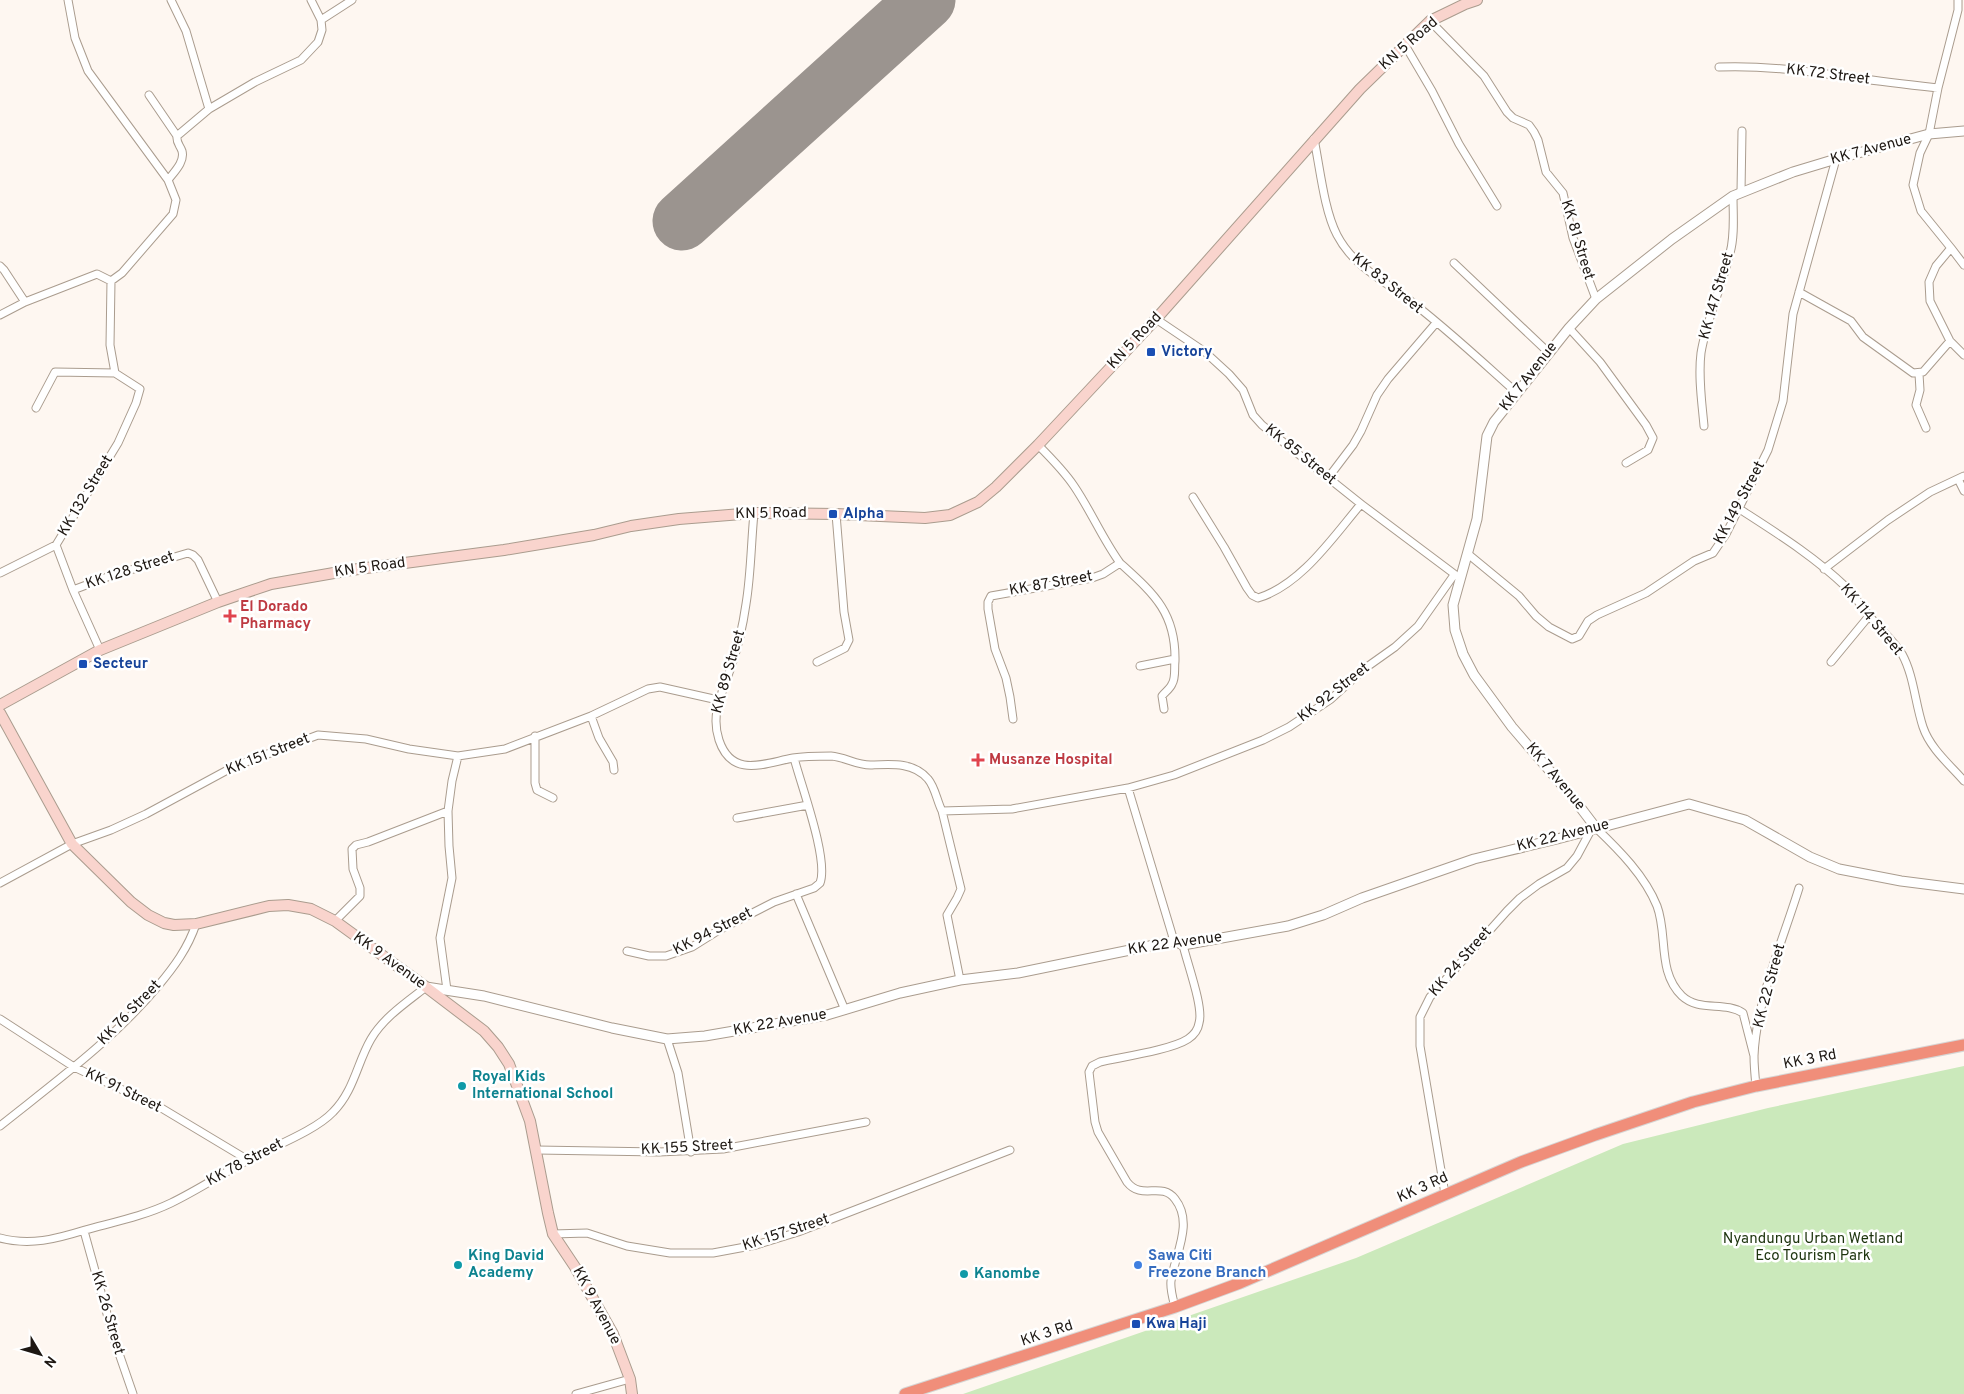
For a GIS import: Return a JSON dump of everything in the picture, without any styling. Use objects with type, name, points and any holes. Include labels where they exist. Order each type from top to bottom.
[{"type":"highway","name":"KK 3 Rd","points":[[905,1394],[1174,1307],[1258,1276],[1521,1162],[1693,1102],[1756,1086],[1964,1045]]},
{"type":"main road","name":"KN 5 Road","points":[[0,705],[100,650],[218,602],[271,584],[308,576],[594,536],[631,526],[660,522],[754,513],[925,518],[950,515],[978,502],[996,487],[1038,445],[1156,319],[1360,88],[1430,21],[1465,4],[1478,0]]},
{"type":"main road","name":"KK 9 Avenue","points":[[0,713],[72,844],[131,902],[148,915],[164,923],[174,925],[196,924],[269,906],[288,905],[311,909],[335,922],[426,987],[484,1032],[498,1047],[508,1064],[521,1094],[530,1121],[548,1213],[554,1234],[613,1334],[630,1379],[632,1394]]},
{"type":"street","points":[[36,408],[55,372],[115,373],[110,345],[111,282],[122,273],[173,214],[176,200],[168,180],[88,71],[75,38],[68,0]]},
{"type":"street","points":[[171,0],[186,31],[209,109]]},
{"type":"street","points":[[177,136],[209,109],[255,82],[301,60],[318,42],[321,36],[320,20],[311,0]]},
{"type":"street","points":[[320,20],[352,0]]},
{"type":"street","points":[[1958,0],[1958,10],[1938,88],[1929,134],[1920,154],[1913,185],[1922,211],[1964,265]]},
{"type":"street","name":"KK 81 Street","points":[[1430,21],[1484,76],[1507,112],[1513,118],[1529,125],[1534,132],[1538,140],[1546,172],[1563,193],[1573,238],[1596,299]]},
{"type":"street","points":[[1405,45],[1432,91],[1459,144],[1497,206]]},
{"type":"street","name":"KK 72 Street","points":[[1719,67],[1736,66],[1832,74],[1938,88]]},
{"type":"street","points":[[149,95],[177,136],[176,141],[182,152],[179,165],[168,180]]},
{"type":"street","points":[[1737,194],[1742,131]]},
{"type":"street","name":"KK 7 Avenue","points":[[1594,829],[1574,799],[1518,734],[1474,675],[1463,654],[1455,630],[1453,605],[1457,576],[1468,554],[1482,490],[1488,436],[1494,422],[1568,328],[1596,299],[1672,239],[1737,194],[1793,172],[1836,159],[1929,134],[1964,131]]},
{"type":"street","name":"KK 83 Street","points":[[1314,140],[1331,221],[1345,249],[1362,267],[1404,296],[1453,336],[1517,393]]},
{"type":"street","name":"KK 149 Street","points":[[1468,554],[1519,596],[1536,616],[1549,627],[1575,639],[1588,621],[1596,616],[1646,593],[1694,561],[1713,553],[1726,534],[1768,450],[1783,401],[1793,314],[1798,292],[1836,159]]},
{"type":"street","name":"KK 147 Street","points":[[1704,426],[1701,354],[1705,332],[1731,252],[1737,194]]},
{"type":"street","points":[[1950,248],[1936,266],[1929,282],[1930,301],[1950,341],[1964,355]]},
{"type":"street","points":[[1454,263],[1549,353]]},
{"type":"street","points":[[0,266],[25,302]]},
{"type":"street","points":[[0,315],[25,302],[97,274],[111,282]]},
{"type":"street","points":[[1798,292],[1851,322],[1863,336],[1913,373],[1919,374],[1923,372],[1950,341]]},
{"type":"street","name":"KK 85 Street","points":[[1156,319],[1205,352],[1229,374],[1243,390],[1253,415],[1262,425],[1360,504],[1457,576]]},
{"type":"street","points":[[1328,478],[1353,445],[1377,395],[1388,379],[1436,323]]},
{"type":"street","points":[[1568,328],[1600,362],[1646,425],[1653,438],[1648,450],[1626,463]]},
{"type":"street","name":"KK 132 Street","points":[[0,573],[56,545],[118,443],[140,390],[115,373]]},
{"type":"street","points":[[1919,374],[1920,390],[1916,405],[1926,428]]},
{"type":"street","points":[[1038,445],[1059,465],[1075,486],[1110,549],[1120,563],[1162,605],[1169,618],[1173,633],[1175,659],[1172,684],[1162,696],[1164,709]]},
{"type":"street","points":[[1824,569],[1888,520],[1930,492],[1961,478],[1964,491]]},
{"type":"street","points":[[1193,497],[1247,588],[1252,595],[1258,598],[1267,595],[1293,578],[1316,557],[1360,504]]},
{"type":"street","name":"KK 114 Street","points":[[1738,508],[1783,537],[1854,594],[1869,616],[1902,654],[1910,672],[1923,728],[1932,746],[1964,781]]},
{"type":"street","name":"KK 89 Street","points":[[754,513],[745,612],[731,667],[718,700],[715,722],[719,741],[725,753],[735,762],[747,766],[760,766],[794,758],[833,756],[870,765],[897,764],[923,774],[930,780],[942,811]]},
{"type":"street","points":[[817,662],[845,648],[849,640],[844,612],[836,514]]},
{"type":"street","points":[[56,545],[73,590],[100,650]]},
{"type":"street","name":"KK 128 Street","points":[[73,590],[110,576],[188,553],[193,554],[198,560],[218,602]]},
{"type":"street","name":"KK 87 Street","points":[[1012,719],[1006,678],[994,649],[988,608],[991,596],[1092,578],[1103,574],[1120,563]]},
{"type":"street","name":"KK 92 Street","points":[[942,811],[1012,809],[1128,788],[1174,775],[1263,740],[1289,727],[1331,699],[1402,640],[1418,626],[1457,576]]},
{"type":"street","points":[[1831,662],[1869,616]]},
{"type":"street","points":[[1140,666],[1175,659]]},
{"type":"street","name":"KK 151 Street","points":[[0,883],[72,844],[111,830],[146,814],[233,767],[318,735],[366,739],[409,749],[458,756],[505,749],[591,716],[648,689],[660,688],[718,700]]},
{"type":"street","points":[[591,716],[599,738],[613,762],[614,770]]},
{"type":"street","points":[[535,736],[535,783],[537,790],[553,798]]},
{"type":"street","points":[[447,990],[440,938],[452,878],[448,811],[452,780],[458,756]]},
{"type":"street","name":"KK 94 Street","points":[[627,951],[649,956],[666,956],[692,947],[719,930],[766,906],[814,888],[820,883],[822,877],[821,861],[808,805],[794,758]]},
{"type":"street","points":[[1128,788],[1200,1007],[1200,1022],[1195,1032],[1187,1039],[1163,1048],[1100,1062],[1092,1066],[1089,1072],[1094,1122],[1128,1182],[1133,1189],[1142,1192],[1164,1191],[1173,1196],[1179,1204],[1183,1219],[1183,1233],[1171,1282],[1174,1307]]},
{"type":"street","name":"KK 22 Avenue","points":[[426,987],[484,996],[612,1028],[668,1039],[705,1036],[845,1010],[900,993],[960,980],[1018,973],[1179,943],[1288,926],[1323,915],[1362,898],[1474,859],[1689,804],[1744,820],[1810,856],[1839,869],[1885,878],[1964,889]]},
{"type":"street","points":[[737,818],[808,805]]},
{"type":"street","points":[[335,922],[360,896],[360,888],[352,863],[352,848],[448,811]]},
{"type":"street","points":[[942,811],[960,884],[957,898],[947,915],[960,980]]},
{"type":"street","points":[[1594,829],[1619,851],[1647,888],[1657,906],[1668,974],[1672,983],[1681,995],[1690,1002],[1698,1005],[1737,1010],[1743,1013],[1754,1056]]},
{"type":"street","name":"KK 24 Street","points":[[1445,1194],[1420,1046],[1420,1017],[1430,997],[1506,911],[1539,884],[1568,868],[1594,829]]},
{"type":"street","name":"KK 22 Street","points":[[1756,1086],[1754,1056],[1760,1015],[1799,888]]},
{"type":"street","points":[[796,894],[845,1010]]},
{"type":"street","name":"KK 76 Street","points":[[0,1126],[107,1039],[141,1006],[185,951],[196,924]]},
{"type":"street","name":"KK 78 Street","points":[[0,1238],[30,1242],[54,1240],[143,1215],[172,1203],[319,1123],[332,1114],[343,1101],[370,1040],[379,1028],[426,987]]},
{"type":"street","name":"KK 91 Street","points":[[0,1019],[17,1032],[74,1067],[163,1109],[248,1160]]},
{"type":"street","points":[[668,1039],[678,1073],[691,1152]]},
{"type":"street","name":"KK 155 Street","points":[[537,1150],[691,1152],[723,1149],[866,1122]]},
{"type":"street","name":"KK 157 Street","points":[[554,1234],[587,1233],[627,1246],[670,1254],[712,1253],[756,1245],[798,1232],[1010,1150]]},
{"type":"street","name":"KK 26 Street","points":[[84,1231],[114,1339],[133,1394]]},
{"type":"street","points":[[576,1394],[630,1379]]},
{"type":"green space","name":"Nyandungu Urban Wetland Eco Tourism Park","points":[[1964,1066],[1964,1394],[963,1394],[1356,1258],[1623,1144],[1768,1108]]},
{"type":"runway","points":[[682,221],[926,0]]},
{"type":"place","name":"Victory","points":[[1151,352]]},
{"type":"place","name":"Alpha","points":[[833,514]]},
{"type":"place","name":"El Dorado Pharmacy","points":[[230,616]]},
{"type":"place","name":"Secteur","points":[[83,664]]},
{"type":"place","name":"Musanze Hospital","points":[[978,760]]},
{"type":"place","name":"Royal Kids International School","points":[[462,1086]]},
{"type":"place","name":"King David Academy","points":[[458,1265]]},
{"type":"place","name":"Sawa Citi Freezone Branch","points":[[1138,1265]]},
{"type":"place","name":"Kanombe","points":[[964,1274]]},
{"type":"place","name":"Kwa Haji","points":[[1136,1324]]}]
